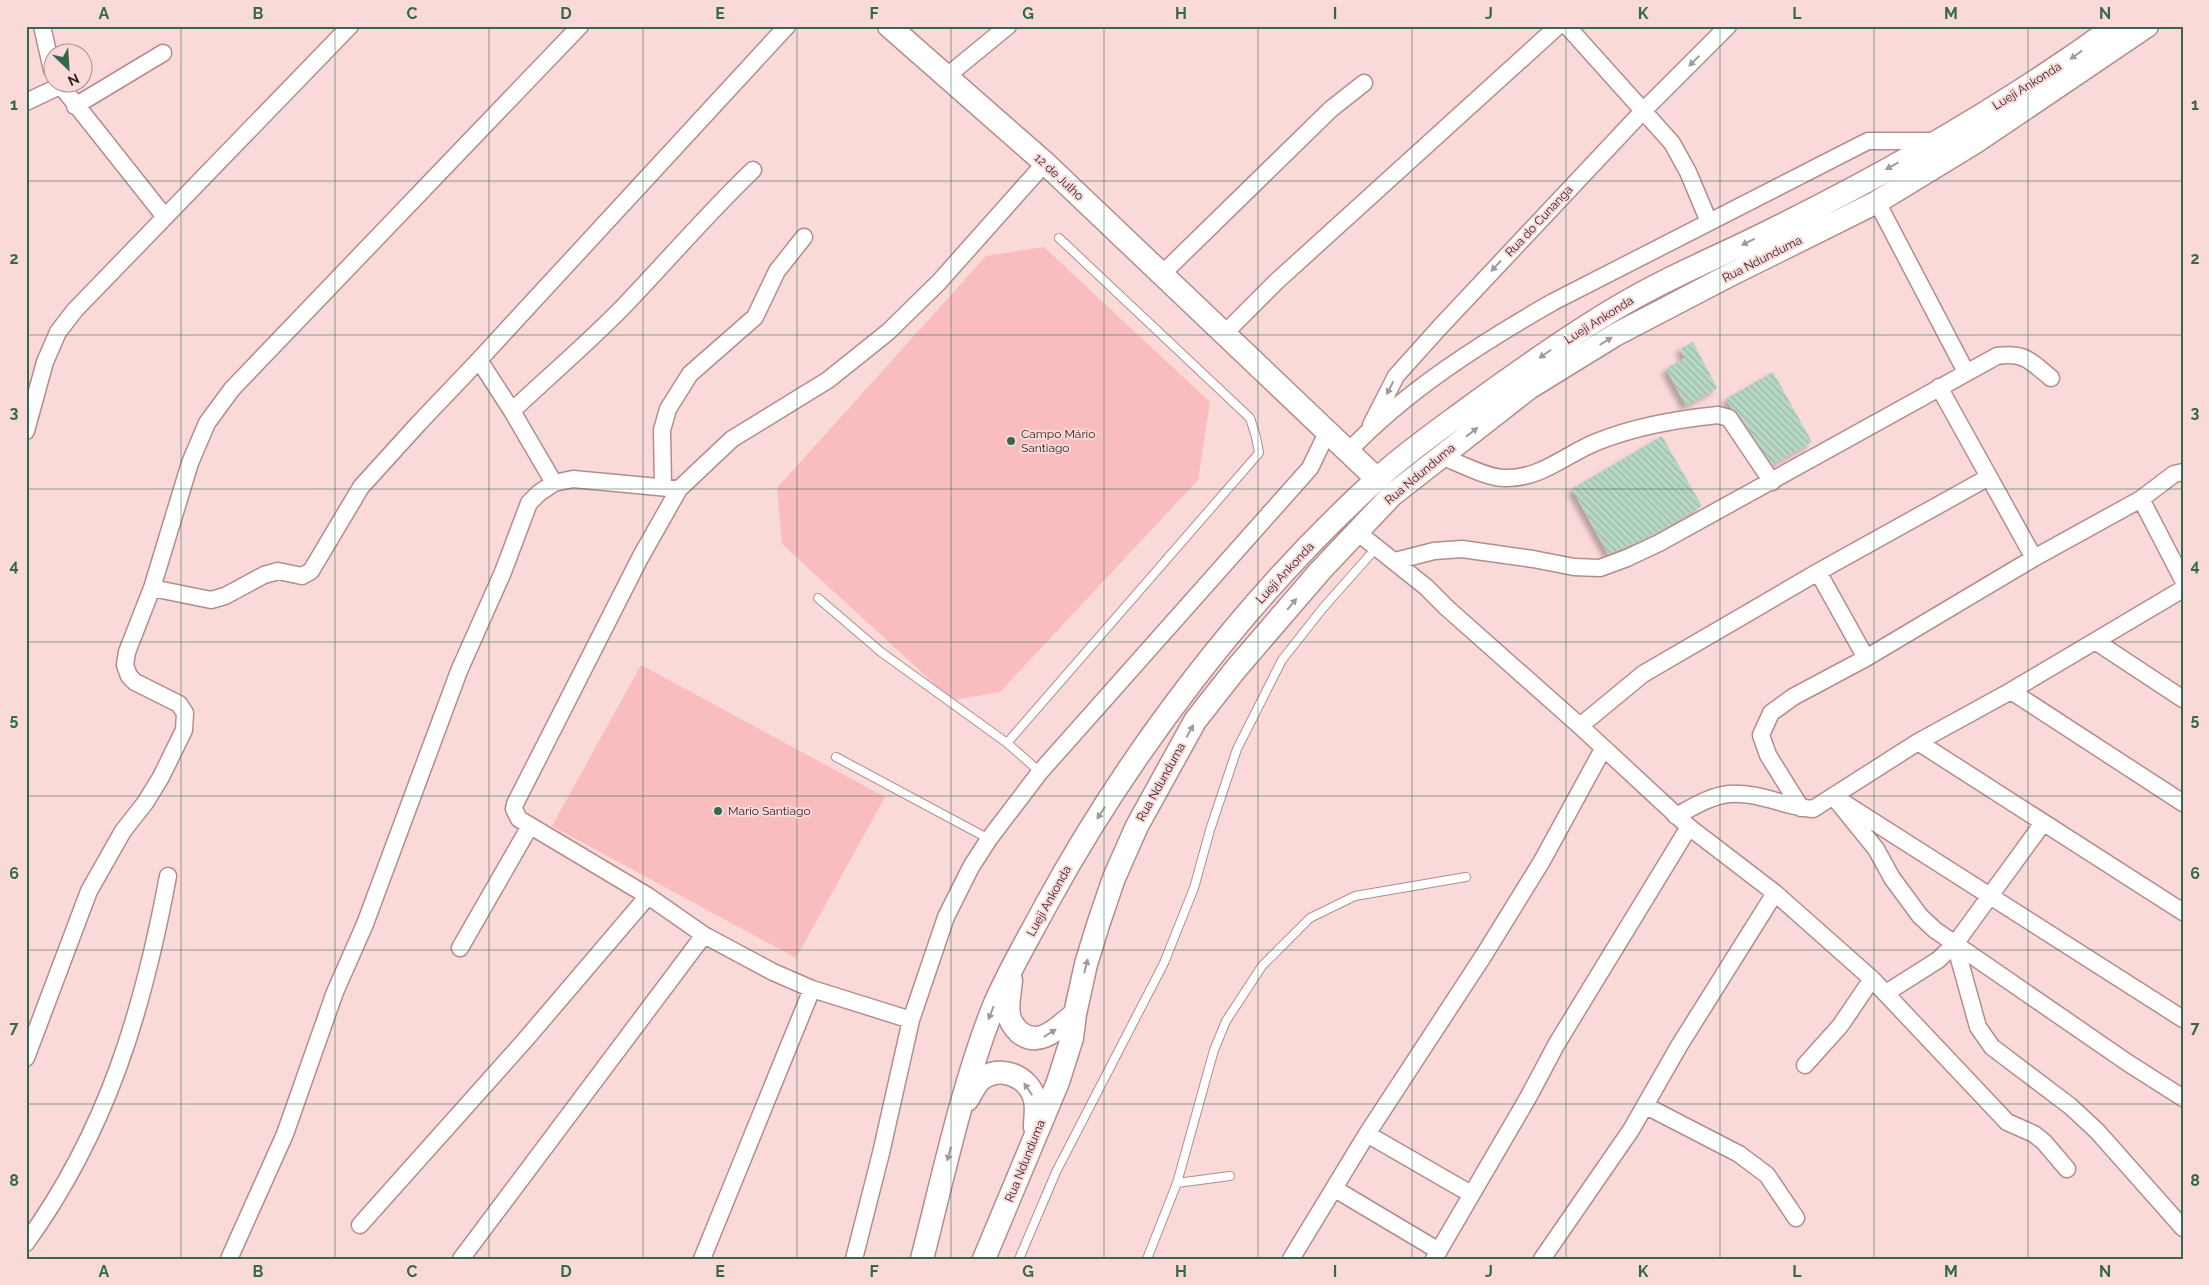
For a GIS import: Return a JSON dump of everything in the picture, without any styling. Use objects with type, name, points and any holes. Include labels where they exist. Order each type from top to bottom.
[{"type":"main road","name":"12 de Julho","points":[[889,26],[1045,162],[1377,479]]},
{"type":"main road","name":"Lueji Ankonda","points":[[922,1259],[981,1040],[1011,969],[1074,855],[1122,780],[1226,638],[1299,557],[1377,479],[1494,390],[1615,308],[1660,284],[1779,227],[1935,141],[2069,60],[2115,26]]},
{"type":"main road","name":"Rua Ndunduma","points":[[984,1259],[1058,1082],[1072,1038],[1075,1014],[1086,964],[1114,878],[1137,826],[1195,722],[1236,670],[1320,571],[1392,495],[1529,388],[1615,335],[1877,202],[1977,141],[2147,26]]},
{"type":"main road","points":[[1011,969],[1009,1015],[1014,1027],[1025,1037],[1039,1039],[1075,1014]]},
{"type":"main road","points":[[962,1107],[980,1080],[996,1073],[1014,1074],[1028,1086],[1035,1100],[1034,1136]]},
{"type":"street","points":[[42,26],[46,42]]},
{"type":"street","points":[[26,432],[46,362],[58,332],[75,310],[350,26]]},
{"type":"street","points":[[26,1058],[89,891],[119,837],[145,804],[184,730],[185,714],[179,704],[135,682],[129,676],[125,665],[127,652],[152,588],[190,463],[207,423],[232,389],[580,26]]},
{"type":"street","points":[[152,588],[211,600],[225,596],[264,575],[278,572],[302,576],[311,571],[361,487],[787,26]]},
{"type":"street","points":[[947,76],[1008,26]]},
{"type":"street","points":[[1224,334],[1277,281],[1558,26]]},
{"type":"street","points":[[1567,26],[1672,143],[1688,172],[1709,222]]},
{"type":"street","name":"Rua do Cunanga","points":[[1368,430],[1396,376],[1643,111],[1728,26]]},
{"type":"street","points":[[76,106],[162,53]]},
{"type":"street","points":[[1161,274],[1324,115],[1364,83]]},
{"type":"street","points":[[26,102],[44,92]]},
{"type":"street","points":[[65,92],[166,217]]},
{"type":"street","points":[[1348,452],[1368,430],[1423,386],[1512,325],[1553,302],[1868,142],[1935,141]]},
{"type":"street","points":[[910,1020],[812,989],[773,972],[704,935],[648,896],[530,826],[516,815],[515,804],[640,558],[679,489],[732,439],[828,380],[888,332],[939,282],[1045,162]]},
{"type":"street","points":[[512,410],[574,355],[624,306],[696,226],[753,170]]},
{"type":"street","points":[[1877,202],[1966,372]]},
{"type":"street","points":[[663,486],[662,430],[668,409],[690,374],[755,317],[777,271],[804,237]]},
{"type":"street","points":[[1395,561],[1434,551],[1462,549],[1574,567],[1600,568],[1660,543],[1997,356],[2014,354],[2032,362],[2051,378]]},
{"type":"street","points":[[479,360],[512,410],[554,483]]},
{"type":"street","points":[[1939,387],[2034,558]]},
{"type":"street","points":[[1441,456],[1504,478],[1535,475],[1598,441],[1634,429],[1718,415],[1730,418],[1772,482]]},
{"type":"street","points":[[854,1259],[881,1153],[910,1020],[946,918],[971,867],[989,839],[1040,772],[1310,468],[1327,433]]},
{"type":"street","points":[[1801,808],[1768,755],[1761,735],[1771,713],[1793,697],[1866,658],[2034,558],[2141,500],[2174,474],[2183,472]]},
{"type":"street","points":[[1580,726],[1643,674],[1818,572],[1989,477]]},
{"type":"street","points":[[229,1259],[285,1134],[335,992],[365,924],[459,671],[503,572],[529,503],[539,492],[554,483],[573,479],[679,489]]},
{"type":"street","points":[[2141,500],[2183,580]]},
{"type":"street","points":[[1357,532],[1426,586],[1676,816],[1775,893],[1872,979],[2007,1122],[2034,1134],[2044,1142],[2067,1169]]},
{"type":"street","points":[[1818,572],[1866,658]]},
{"type":"street","points":[[1676,816],[1711,799],[1729,794],[1748,795],[1801,808],[1813,809],[1918,742],[2011,691],[2183,589]]},
{"type":"street","points":[[2095,641],[2183,699]]},
{"type":"street","points":[[2011,691],[2183,804]]},
{"type":"street","points":[[1918,742],[2183,912]]},
{"type":"street","points":[[1291,1259],[1367,1134],[1484,956],[1542,861],[1603,749]]},
{"type":"street","points":[[1833,796],[2183,1019]]},
{"type":"street","points":[[1833,796],[1876,849],[1892,878],[1920,916],[1935,930],[2128,1063],[2183,1098]]},
{"type":"street","points":[[1886,993],[1938,960],[1955,944],[2043,823]]},
{"type":"street","points":[[460,948],[530,826]]},
{"type":"street","points":[[1335,1189],[1436,1255],[1529,1096],[1556,1045],[1689,827]]},
{"type":"street","points":[[26,1243],[74,1170],[116,1079],[156,940],[168,876]]},
{"type":"street","points":[[1542,1259],[1646,1106],[1679,1046],[1775,893]]},
{"type":"street","points":[[360,1225],[526,1039],[648,896]]},
{"type":"street","points":[[461,1259],[704,935]]},
{"type":"street","points":[[1955,944],[1978,1028],[1992,1046],[2070,1106],[2097,1131],[2183,1228]]},
{"type":"street","points":[[1805,1065],[1840,1026],[1872,979]]},
{"type":"street","points":[[702,1259],[812,989]]},
{"type":"street","points":[[1646,1106],[1746,1159],[1767,1175],[1796,1218]]},
{"type":"street","points":[[1367,1134],[1471,1194]]},
{"type":"lane","points":[[1007,743],[1258,453],[1256,437],[1250,418],[1060,238]]},
{"type":"lane","points":[[1019,1259],[1056,1172],[1164,963],[1194,888],[1210,830],[1237,749],[1250,722],[1282,660],[1323,608],[1377,547]]},
{"type":"lane","points":[[818,598],[881,652],[1007,743],[1040,772]]},
{"type":"lane","points":[[836,757],[989,839]]},
{"type":"lane","points":[[1147,1259],[1177,1183],[1214,1050],[1223,1028],[1262,966],[1310,918],[1355,896],[1466,877]]},
{"type":"lane","points":[[1177,1183],[1230,1176]]},
{"type":"shaded area","name":"Campo Mário Santiago","points":[[1044,247],[1210,402],[1198,480],[1000,692],[952,700],[782,544],[777,488],[986,256]]},
{"type":"shaded area","name":"Mario Santiago","points":[[641,665],[885,797],[796,958],[552,826]]},
{"type":"building","points":[[1693,342],[1717,388],[1686,406],[1666,369],[1685,358],[1680,349]]},
{"type":"building","points":[[1773,372],[1812,442],[1772,465],[1737,412],[1731,408],[1726,399]]},
{"type":"building","points":[[1662,436],[1702,506],[1649,537],[1608,554],[1572,489]]},
{"type":"place","name":"Campo Mário Santiago","points":[[1011,441]]},
{"type":"place","name":"Mario Santiago","points":[[718,811]]}]
